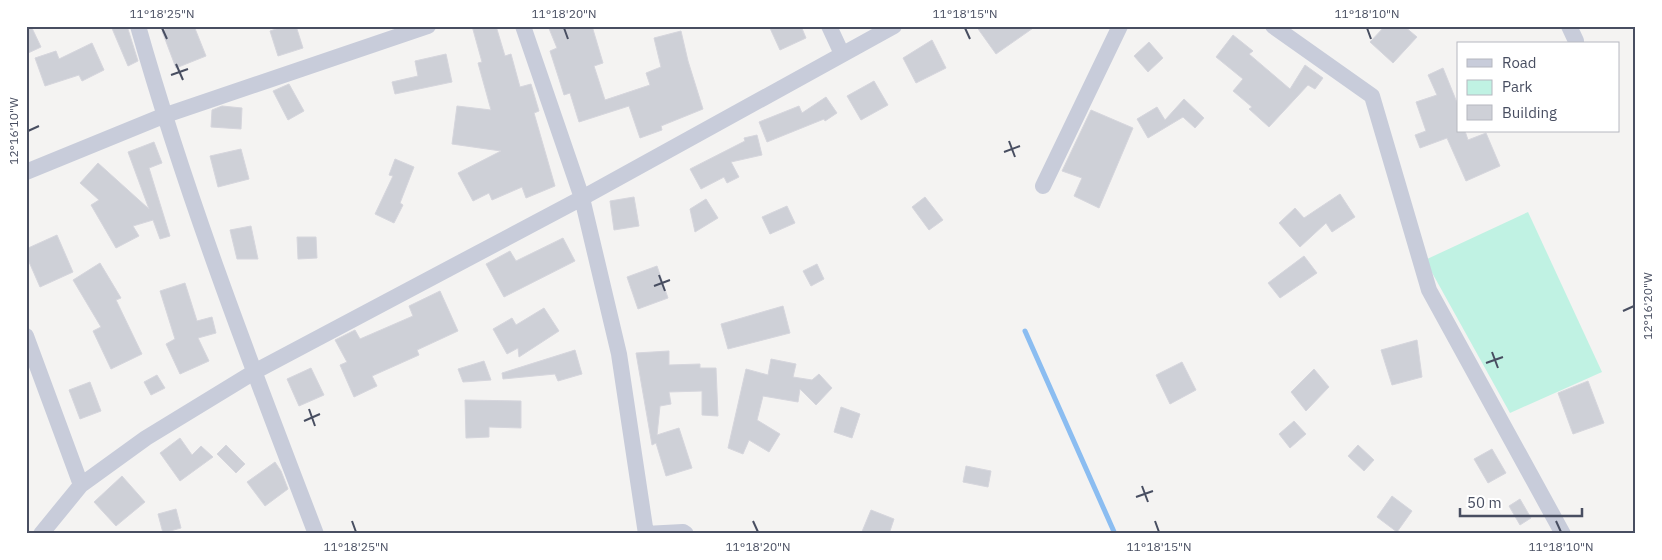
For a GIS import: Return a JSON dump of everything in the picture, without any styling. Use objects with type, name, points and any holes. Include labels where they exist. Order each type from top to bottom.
[{"type":"street","points":[[138,26],[163,116],[254,372],[316,534]]},
{"type":"street","points":[[26,172],[163,116],[428,26]]},
{"type":"street","points":[[522,26],[582,198],[619,354],[646,534],[683,532],[686,534]]},
{"type":"street","points":[[829,26],[842,54]]},
{"type":"street","points":[[41,534],[81,485],[146,438],[254,372],[582,198],[894,26]]},
{"type":"street","points":[[1043,186],[1120,26]]},
{"type":"street","points":[[1273,26],[1372,96],[1428,290],[1563,534]]},
{"type":"street","points":[[26,336],[81,485]]},
{"type":"green space","points":[[1528,212],[1602,372],[1510,413],[1425,260]]},
{"type":"building","points":[[26,26],[31,26],[41,47],[26,54]]},
{"type":"building","points":[[111,26],[127,26],[138,61],[128,66]]},
{"type":"building","points":[[174,26],[194,26],[206,56],[176,68],[162,31]]},
{"type":"building","points":[[285,26],[296,26],[303,48],[278,56],[270,31]]},
{"type":"building","points":[[472,26],[496,26],[505,56],[511,54],[520,87],[531,84],[539,111],[534,113],[555,186],[526,198],[522,187],[492,200],[489,193],[473,201],[458,173],[501,151],[452,144],[457,106],[491,110],[478,63],[482,62]]},
{"type":"building","points":[[548,26],[592,26],[603,63],[594,66],[605,100],[650,85],[646,73],[661,67],[654,38],[681,31],[703,109],[661,126],[662,130],[640,138],[629,106],[579,122],[570,93],[564,95],[550,51],[557,48]]},
{"type":"building","points":[[769,26],[801,26],[806,38],[780,50]]},
{"type":"building","points":[[976,26],[1036,26],[996,54]]},
{"type":"building","points":[[1385,26],[1404,26],[1417,37],[1393,63],[1370,42]]},
{"type":"building","points":[[1233,35],[1253,51],[1249,54],[1290,89],[1305,65],[1323,78],[1315,89],[1308,85],[1269,127],[1249,109],[1252,107],[1233,91],[1243,79],[1216,57]]},
{"type":"building","points":[[932,40],[946,68],[916,83],[903,58]]},
{"type":"building","points":[[1149,42],[1163,58],[1148,72],[1134,56]]},
{"type":"building","points":[[92,43],[104,70],[82,81],[79,75],[45,86],[35,58],[56,51],[59,59]]},
{"type":"building","points":[[446,54],[452,82],[395,94],[392,82],[418,76],[415,61]]},
{"type":"building","points":[[1443,68],[1457,103],[1457,132],[1465,132],[1468,140],[1486,133],[1500,166],[1466,181],[1447,138],[1420,148],[1415,135],[1426,131],[1416,102],[1437,95],[1428,75]]},
{"type":"building","points":[[874,81],[888,105],[861,120],[847,96]]},
{"type":"building","points":[[289,84],[304,111],[288,120],[273,91]]},
{"type":"building","points":[[826,97],[837,113],[825,121],[824,119],[767,142],[759,122],[799,106],[802,113]]},
{"type":"building","points":[[1184,99],[1204,118],[1195,128],[1183,117],[1148,138],[1137,119],[1157,107],[1165,120]]},
{"type":"building","points":[[222,106],[242,108],[241,129],[211,127],[212,110]]},
{"type":"building","points":[[1091,110],[1133,128],[1099,208],[1074,196],[1082,178],[1062,171]]},
{"type":"building","points":[[757,135],[762,155],[731,162],[739,177],[727,183],[724,177],[701,189],[690,169],[745,141],[744,138]]},
{"type":"building","points":[[154,142],[162,163],[149,168],[170,236],[160,239],[153,220],[133,226],[139,236],[116,248],[91,205],[99,200],[80,183],[98,163],[149,209],[128,152]]},
{"type":"building","points":[[241,149],[249,179],[218,187],[210,156]]},
{"type":"building","points":[[395,159],[414,167],[400,203],[403,205],[394,223],[375,214],[393,176],[389,175]]},
{"type":"building","points":[[1340,194],[1355,217],[1332,232],[1326,223],[1300,247],[1279,223],[1295,208],[1304,218]]},
{"type":"building","points":[[634,197],[639,226],[614,230],[610,201]]},
{"type":"building","points":[[925,197],[943,220],[929,230],[912,207]]},
{"type":"building","points":[[706,199],[718,218],[695,232],[690,209]]},
{"type":"building","points":[[787,206],[795,223],[770,234],[762,217]]},
{"type":"building","points":[[251,226],[258,259],[237,259],[230,230]]},
{"type":"building","points":[[57,235],[73,272],[40,287],[26,255],[26,249]]},
{"type":"building","points":[[297,237],[316,237],[317,258],[298,259]]},
{"type":"building","points":[[563,238],[575,261],[504,297],[486,264],[510,251],[516,261]]},
{"type":"building","points":[[1304,256],[1317,273],[1280,298],[1268,283]]},
{"type":"building","points":[[100,263],[121,298],[116,300],[142,354],[111,369],[93,331],[101,327],[73,280]]},
{"type":"building","points":[[817,264],[824,279],[811,286],[803,271]]},
{"type":"building","points":[[657,266],[668,298],[638,309],[627,277]]},
{"type":"building","points":[[185,283],[197,321],[212,317],[216,333],[198,338],[209,361],[180,374],[166,344],[175,339],[160,291]]},
{"type":"building","points":[[440,291],[458,331],[417,350],[419,355],[372,376],[377,386],[354,397],[340,365],[347,362],[335,340],[355,330],[360,339],[413,316],[409,306]]},
{"type":"building","points":[[783,306],[790,333],[728,349],[721,324]]},
{"type":"building","points":[[544,308],[559,331],[519,357],[518,348],[507,354],[493,329],[512,318],[516,325]]},
{"type":"building","points":[[1417,340],[1422,377],[1392,385],[1381,350]]},
{"type":"building","points":[[575,350],[582,374],[558,381],[555,374],[503,379],[502,373]]},
{"type":"building","points":[[669,351],[669,365],[700,364],[700,368],[716,368],[718,416],[702,415],[702,391],[669,392],[671,404],[660,406],[657,435],[679,428],[692,468],[666,476],[656,443],[652,445],[636,353]]},
{"type":"building","points":[[771,359],[796,364],[793,377],[812,380],[819,374],[832,388],[816,405],[800,389],[798,402],[763,396],[757,420],[780,434],[769,452],[749,440],[743,454],[728,448],[746,369],[768,375]]},
{"type":"building","points":[[484,361],[491,380],[463,382],[458,369]]},
{"type":"building","points":[[1182,362],[1196,390],[1170,404],[1156,375]]},
{"type":"building","points":[[311,368],[324,395],[299,406],[287,379]]},
{"type":"building","points":[[1314,369],[1329,387],[1306,411],[1291,392]]},
{"type":"building","points":[[157,375],[165,388],[151,395],[144,382]]},
{"type":"building","points":[[1588,381],[1604,423],[1573,434],[1558,393]]},
{"type":"building","points":[[90,382],[101,411],[80,419],[69,390]]},
{"type":"building","points":[[465,400],[521,401],[521,428],[489,427],[489,437],[466,438]]},
{"type":"building","points":[[841,407],[860,414],[852,438],[834,432]]},
{"type":"building","points":[[1294,421],[1306,434],[1290,448],[1279,434]]},
{"type":"building","points":[[180,438],[192,455],[201,446],[213,457],[180,481],[160,453]]},
{"type":"building","points":[[226,445],[245,464],[236,473],[217,454]]},
{"type":"building","points":[[1358,445],[1374,460],[1364,471],[1348,456]]},
{"type":"building","points":[[1492,449],[1506,473],[1488,483],[1474,459]]},
{"type":"building","points":[[275,462],[281,471],[288,489],[265,506],[247,482]]},
{"type":"building","points":[[966,466],[991,471],[988,487],[963,482]]},
{"type":"building","points":[[122,476],[145,502],[116,526],[94,502]]},
{"type":"building","points":[[1392,496],[1412,511],[1397,532],[1377,517]]},
{"type":"building","points":[[1520,499],[1531,518],[1520,525],[1509,506]]},
{"type":"building","points":[[176,509],[181,528],[163,533],[158,514]]},
{"type":"building","points":[[871,510],[894,519],[889,534],[861,534]]},
{"type":"waterway","points":[[1025,331],[1115,534]]}]
